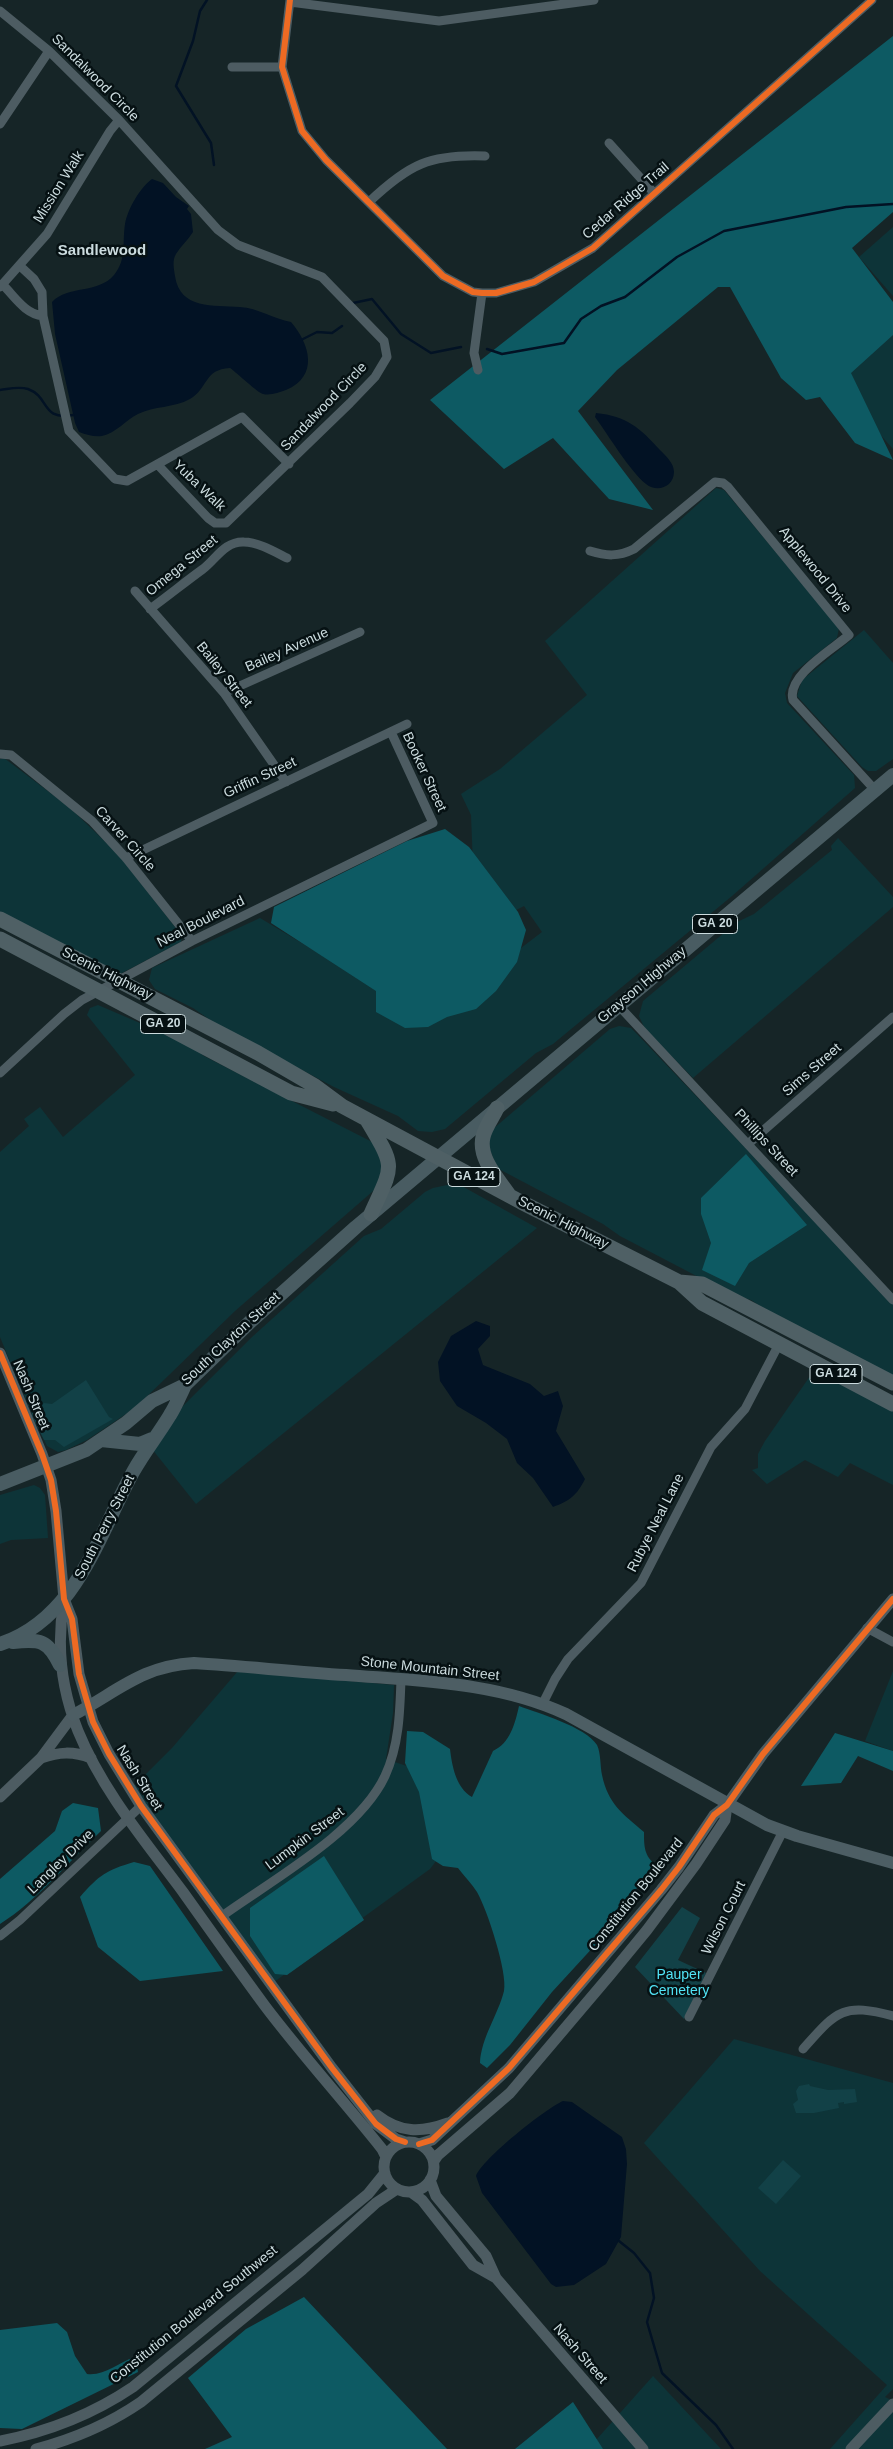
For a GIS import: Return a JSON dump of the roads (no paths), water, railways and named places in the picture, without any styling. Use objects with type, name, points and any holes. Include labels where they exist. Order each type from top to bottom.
[{"type":"highway","name":"Scenic Highway","points":[[0,919],[274,1062],[315,1086],[342,1106],[510,1196],[679,1282],[702,1303],[893,1404]]},
{"type":"highway","name":"Scenic Highway","points":[[0,939],[292,1093],[342,1106]]},
{"type":"highway","points":[[497,1108],[482,1137],[483,1150],[490,1167],[510,1196]]},
{"type":"highway","points":[[366,1119],[386,1152],[390,1165],[389,1176],[371,1214]]},
{"type":"highway","name":"Scenic Highway","points":[[679,1282],[702,1284],[893,1383]]},
{"type":"highway","points":[[779,1344],[787,1328]]},
{"type":"main road","name":"Grayson Highway","points":[[438,1158],[893,775]]},
{"type":"main road","name":"South Clayton Street","points":[[0,1484],[72,1457],[126,1423],[152,1401],[185,1385],[286,1288],[438,1158]]},
{"type":"main road","name":"South Perry Street","points":[[2,1643],[26,1632],[45,1620],[76,1584],[152,1439],[170,1415],[185,1385]]},
{"type":"main road","points":[[101,1440],[140,1444],[152,1439]]},
{"type":"main road","points":[[2,1643],[29,1640],[45,1643],[55,1654],[60,1665]]},
{"type":"main road","name":"Stone Mountain Street","points":[[73,1715],[146,1672],[178,1664],[211,1664],[401,1679],[496,1691],[543,1703],[616,1741],[727,1804],[783,1831],[893,1863]]},
{"type":"street","points":[[290,1],[439,21],[594,0]]},
{"type":"street","name":"Cedar Ridge Trail","points":[[290,1],[282,67],[302,131],[326,160],[443,276],[472,292],[496,293],[534,282],[593,248],[872,0]]},
{"type":"street","name":"Sandalwood Circle","points":[[0,11],[49,51],[119,120],[229,240],[322,277],[384,341],[387,357],[375,377],[289,464],[242,416],[158,465],[127,481],[121,482],[115,479],[69,431],[43,316],[42,292],[34,279],[20,266]]},
{"type":"street","points":[[0,124],[49,51]]},
{"type":"street","points":[[232,67],[282,67]]},
{"type":"street","name":"Mission Walk","points":[[20,266],[60,215],[110,131],[119,120]]},
{"type":"street","points":[[610,143],[654,193]]},
{"type":"street","points":[[369,202],[395,177],[416,165],[445,157],[485,156]]},
{"type":"street","points":[[20,266],[1,286],[34,315],[43,316]]},
{"type":"street","points":[[478,370],[474,353],[482,293]]},
{"type":"street","name":"Yuba Walk","points":[[158,465],[208,518],[221,524],[232,519],[289,464]]},
{"type":"street","name":"Applewood Drive","points":[[590,551],[606,556],[622,555],[634,549],[715,482],[723,483],[728,487],[850,635],[798,676],[792,695],[793,700],[876,790]]},
{"type":"street","name":"Omega Street","points":[[150,609],[204,568],[220,550],[233,544],[243,541],[253,543],[288,558]]},
{"type":"street","name":"Bailey Street","points":[[135,591],[224,693],[286,782]]},
{"type":"street","name":"Bailey Avenue","points":[[224,693],[360,632]]},
{"type":"street","name":"Griffin Street","points":[[126,858],[407,724]]},
{"type":"street","name":"Booker Street","points":[[391,732],[433,824]]},
{"type":"street","name":"Carver Circle","points":[[0,754],[11,755],[92,820],[126,858],[192,941]]},
{"type":"street","name":"Neal Boulevard","points":[[0,1074],[64,1014],[82,1000],[192,941],[433,824]]},
{"type":"street","name":"Phillips Street","points":[[618,1005],[893,1300]]},
{"type":"street","name":"Sims Street","points":[[748,1144],[893,1017]]},
{"type":"street","name":"Rubye Neal Lane","points":[[543,1703],[568,1659],[641,1583],[711,1447],[745,1408],[779,1344]]},
{"type":"street","name":"Nash Street","points":[[0,1353],[47,1467],[56,1510],[64,1600],[59,1630],[60,1665],[73,1715],[91,1758],[128,1818],[265,2006],[338,2098],[382,2149],[386,2157]]},
{"type":"street","name":"Constitution Boulevard","points":[[419,2144],[432,2140],[510,2068],[679,1867],[714,1815],[727,1804],[758,1760],[893,1599]]},
{"type":"street","name":"Nash Street","points":[[64,1600],[72,1619],[79,1674],[88,1707],[108,1754],[141,1806],[332,2068],[386,2133],[405,2142]]},
{"type":"street","points":[[867,1628],[893,1642]]},
{"type":"street","name":"Lumpkin Street","points":[[222,1916],[342,1830],[377,1792],[386,1774],[398,1732],[401,1679]]},
{"type":"street","points":[[0,1797],[41,1758],[73,1715]]},
{"type":"street","points":[[41,1758],[63,1752],[78,1753],[91,1758]]},
{"type":"street","name":"Constitution Boulevard","points":[[434,2161],[438,2155],[510,2093],[628,1953],[696,1864],[725,1820],[727,1804]]},
{"type":"street","name":"Langley Drive","points":[[0,1936],[141,1806]]},
{"type":"street","name":"Wilson Court","points":[[689,2017],[783,1831]]},
{"type":"street","points":[[803,2048],[828,2020],[844,2012],[863,2009],[893,2016]]},
{"type":"street","points":[[365,2108],[388,2123],[411,2131],[424,2131],[452,2121]]},
{"type":"street","points":[[405,2142],[419,2144],[431,2154],[434,2161],[430,2180],[425,2186],[411,2192],[397,2189],[388,2180],[385,2173],[386,2157],[397,2144],[405,2142]]},
{"type":"street","name":"Constitution Boulevard Southwest","points":[[0,2441],[29,2434],[80,2417],[133,2387],[368,2194],[385,2173]]},
{"type":"street","name":"Nash Street","points":[[430,2180],[436,2196],[486,2256],[496,2278],[643,2449]]},
{"type":"street","points":[[36,2449],[83,2434],[112,2420],[141,2402],[302,2270],[376,2202],[397,2189]]},
{"type":"street","name":"Nash Street","points":[[411,2192],[422,2200],[474,2265],[496,2278]]},
{"type":"street","points":[[851,2449],[893,2404]]},
{"type":"street","points":[[0,2436],[29,2434]]},
{"type":"waterway","points":[[207,0],[200,11],[193,41],[176,86],[211,143],[214,165]]},
{"type":"waterway","points":[[487,349],[502,354],[564,343],[581,319],[601,306],[625,297],[677,257],[724,231],[846,207],[893,204]]},
{"type":"waterway","points":[[353,303],[372,299],[401,334],[431,353],[461,347]]},
{"type":"waterway","points":[[303,339],[317,332],[332,333],[342,326]]},
{"type":"waterway","points":[[0,390],[28,389],[40,397],[50,412],[63,416],[73,415]]},
{"type":"waterway","points":[[619,2241],[634,2253],[650,2273],[654,2298],[647,2322],[662,2373],[716,2425],[733,2449]]},
{"type":"district","name":"Sandlewood","points":[[102,251]]},
{"type":"park label","name":"Pauper Cemetery","points":[[679,1984]]}]
